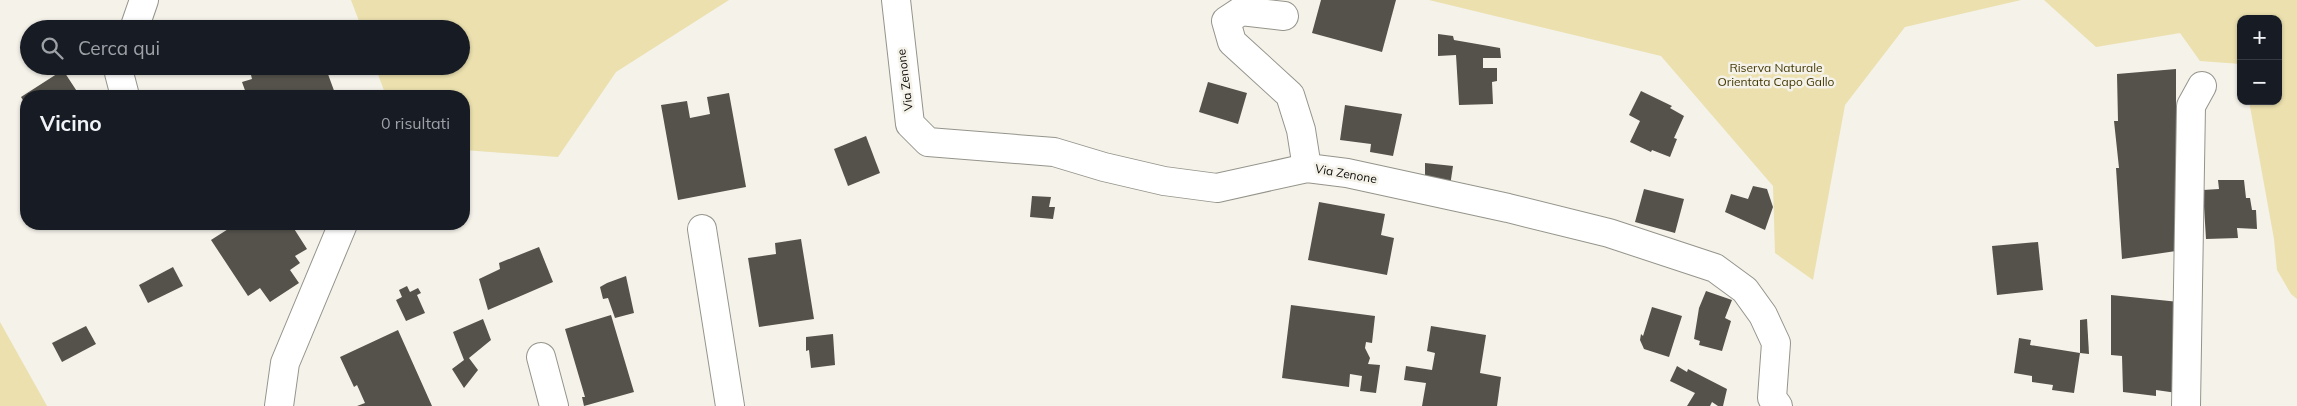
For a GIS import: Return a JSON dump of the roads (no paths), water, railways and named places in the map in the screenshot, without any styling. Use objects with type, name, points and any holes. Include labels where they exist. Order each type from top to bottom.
[{"type":"street","points":[[137,20],[144,0]]},
{"type":"street","name":"Via Zenone","points":[[896,0],[910,124],[928,142],[1054,152],[1104,167],[1164,181],[1217,188],[1307,168],[1347,173],[1508,208],[1609,233],[1715,268],[1745,290],[1763,315],[1776,343],[1772,398],[1778,406]]},
{"type":"street","points":[[1284,16],[1240,10],[1226,21],[1232,42],[1290,95],[1302,130],[1307,168]]},
{"type":"street","points":[[120,75],[123,90]]},
{"type":"street","points":[[2186,406],[2191,106],[2202,86]]},
{"type":"street","points":[[702,229],[730,406]]},
{"type":"street","points":[[279,406],[285,363],[340,230]]},
{"type":"street","points":[[541,357],[554,406]]},
{"type":"park label","name":"Riserva Naturale Orientata Capo Gallo","points":[[1776,75]]}]
